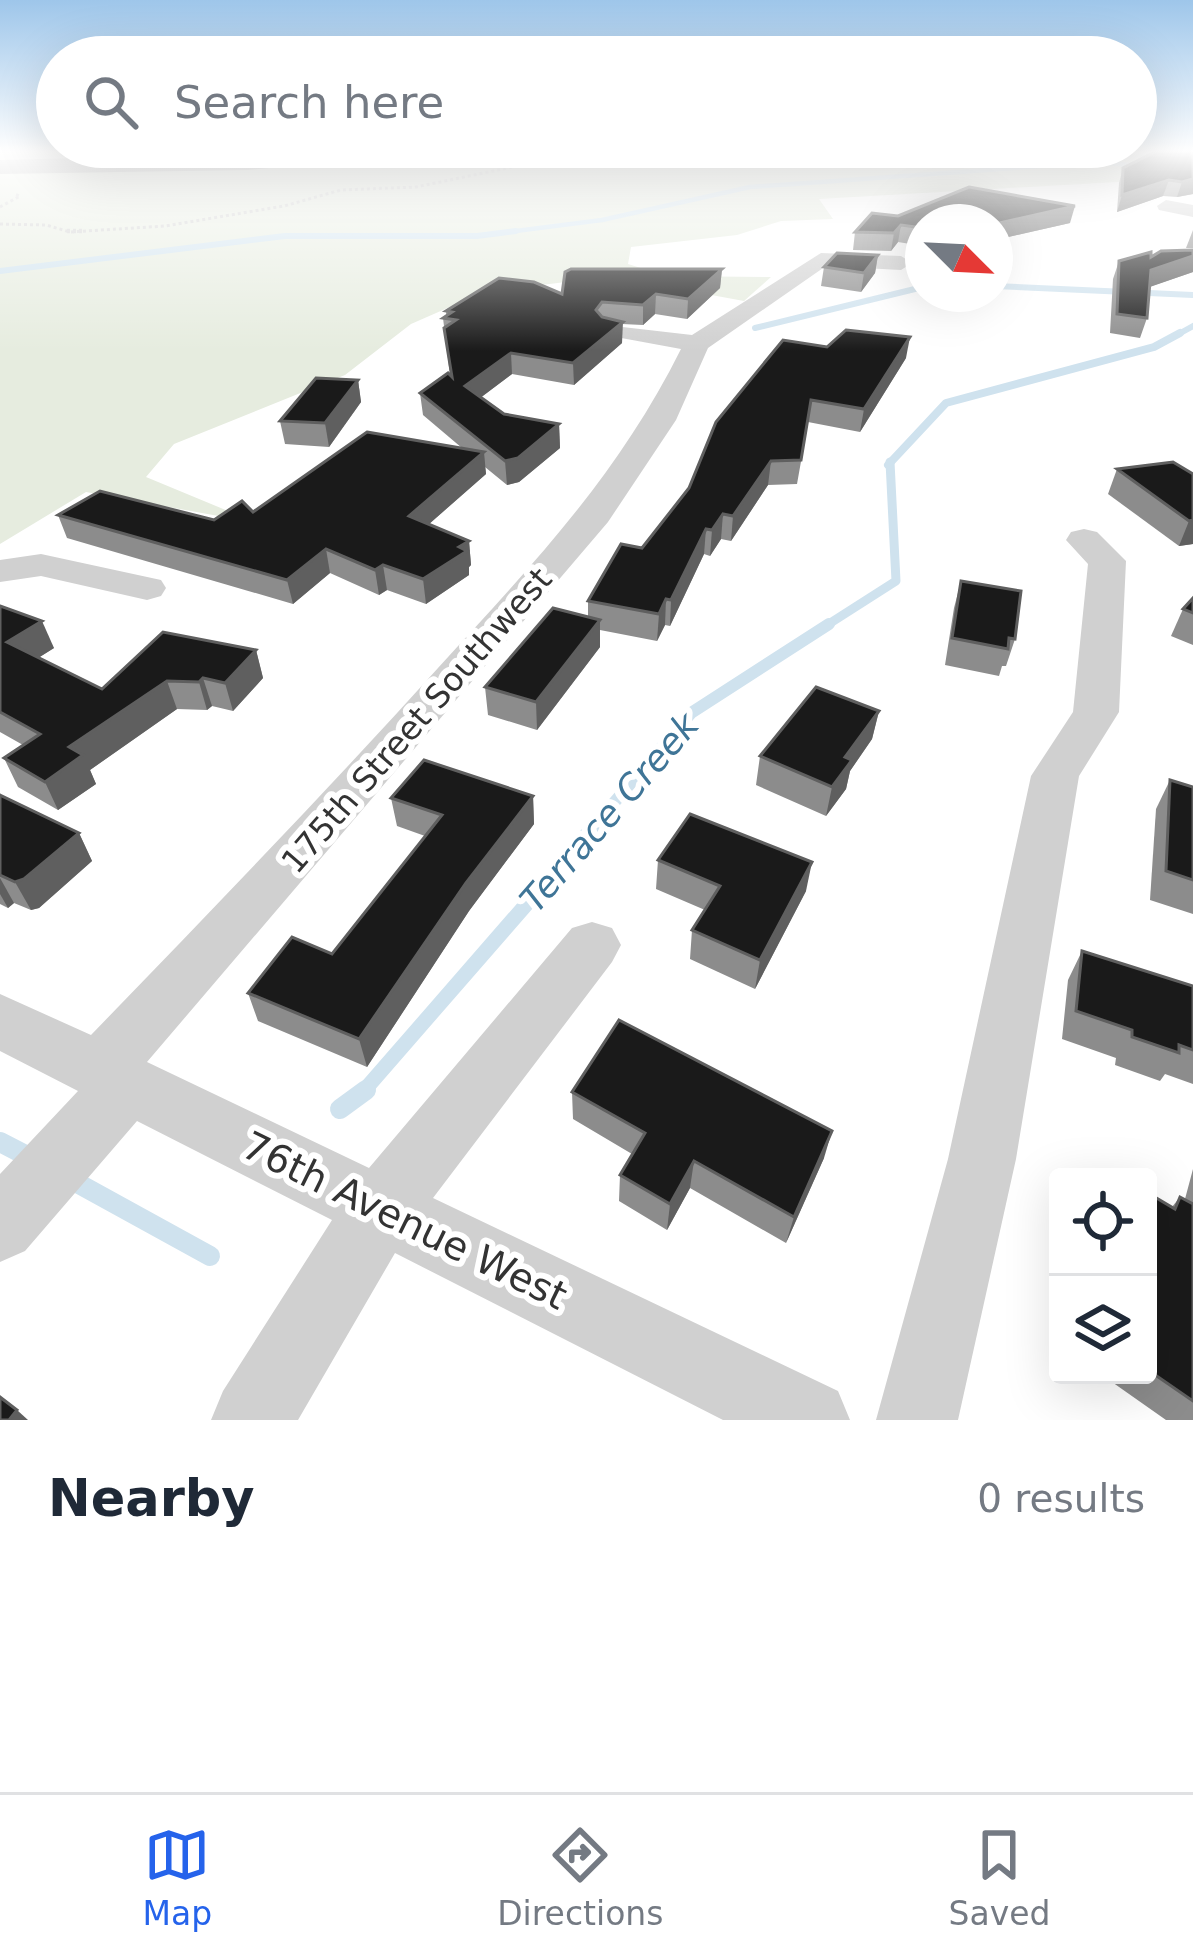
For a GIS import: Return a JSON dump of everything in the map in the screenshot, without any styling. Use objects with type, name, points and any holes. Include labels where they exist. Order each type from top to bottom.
[{"type":"street","points":[[614,330],[697,344],[821,259],[901,262]]},
{"type":"street","name":"175th Street Southwest","points":[[0,1226],[114,1077],[596,515],[661,420],[697,344]]},
{"type":"street","points":[[917,1420],[982,1159],[1055,776],[1061,762],[1090,732],[1096,712],[1106,561],[1084,540]]},
{"type":"street","points":[[0,571],[41,566],[147,588]]},
{"type":"street","points":[[252,1420],[382,1207],[592,945]]},
{"type":"street","name":"76th Avenue West","points":[[0,1021],[808,1420]]},
{"type":"path","points":[[0,224],[46,225],[70,232],[211,218]]},
{"type":"shaded area","points":[[0,218],[833,219],[781,221],[737,235],[631,247],[628,264],[666,276],[771,277],[744,301],[646,283],[566,282],[484,292],[411,324],[345,375],[174,444],[146,477],[257,523],[86,492],[0,544]]},
{"type":"building","points":[[867,218],[905,218],[905,226],[894,233],[855,232]]},
{"type":"building","points":[[1193,250],[1193,256],[1151,270],[1147,318],[1117,314],[1119,261],[1151,252],[1151,257],[1161,251]]},
{"type":"building","points":[[837,253],[878,255],[864,273],[824,267]]},
{"type":"building","points":[[722,269],[688,299],[656,294],[643,305],[602,302],[596,310],[602,317],[623,322],[573,363],[511,353],[465,386],[504,414],[559,424],[518,458],[505,461],[420,393],[448,373],[452,377],[444,328],[456,320],[443,318],[452,312],[446,311],[499,278],[534,282],[562,294],[565,272]]},
{"type":"building","points":[[846,330],[910,337],[864,409],[811,400],[801,460],[771,461],[733,516],[723,514],[712,530],[706,529],[671,600],[666,599],[659,614],[588,601],[621,544],[642,548],[689,488],[716,422],[783,340],[827,347]]},
{"type":"building","points":[[316,378],[358,380],[325,423],[280,421]]},
{"type":"building","points":[[367,432],[484,452],[409,516],[469,541],[459,547],[467,551],[423,579],[383,565],[375,570],[326,549],[287,580],[58,515],[100,491],[214,520],[242,501],[253,512]]},
{"type":"building","points":[[1173,462],[1193,474],[1193,520],[1117,469]]},
{"type":"building","points":[[961,581],[1021,591],[1015,639],[1009,638],[1008,649],[952,638]]},
{"type":"building","points":[[0,606],[42,621],[7,642],[102,689],[163,632],[256,650],[225,683],[203,678],[199,682],[167,681],[69,747],[83,755],[45,782],[4,758],[40,734],[0,712]]},
{"type":"building","points":[[553,608],[600,620],[536,702],[485,687]]},
{"type":"building","points":[[816,687],[879,711],[845,757],[852,760],[832,787],[760,756]]},
{"type":"building","points":[[424,760],[533,796],[466,883],[359,1039],[248,993],[292,937],[332,954],[442,815],[391,798]]},
{"type":"building","points":[[1170,780],[1193,787],[1193,880],[1166,871]]},
{"type":"building","points":[[0,795],[79,833],[15,882],[0,875]]},
{"type":"building","points":[[690,814],[812,862],[760,960],[692,930],[720,886],[658,860]]},
{"type":"building","points":[[1082,951],[1193,986],[1193,1050],[1179,1045],[1179,1053],[1076,1011]]},
{"type":"building","points":[[619,1020],[832,1131],[794,1217],[694,1161],[670,1204],[620,1175],[645,1133],[572,1092]]},
{"type":"building","points":[[1180,1197],[1193,1204],[1193,1401],[1157,1376],[1157,1198],[1175,1209]]},
{"type":"building","points":[[0,1397],[17,1410],[9,1420],[0,1420]]},
{"type":"waterway","points":[[492,234],[610,218]]},
{"type":"waterway","points":[[0,271],[285,236],[477,236],[516,231]]},
{"type":"waterway","points":[[1013,287],[1193,295]]},
{"type":"waterway","points":[[755,328],[905,291]]},
{"type":"waterway","name":"Terrace Creek","points":[[1175,336],[1193,326]]},
{"type":"waterway","name":"Terrace Creek","points":[[890,463],[946,403],[1154,347],[1180,333]]},
{"type":"waterway","name":"Terrace Creek","points":[[824,627],[896,581],[890,463]]},
{"type":"waterway","name":"Terrace Creek","points":[[588,833],[691,713],[829,624]]},
{"type":"waterway","name":"Terrace Creek","points":[[362,1093],[591,830]]},
{"type":"waterway","name":"Terrace Creek","points":[[362,1093],[366,1090]]},
{"type":"waterway","name":"Terrace Creek","points":[[340,1109],[362,1093]]},
{"type":"waterway","name":"Terrace Creek","points":[[0,1142],[31,1158]]},
{"type":"waterway","name":"Terrace Creek","points":[[70,1179],[210,1256]]}]
